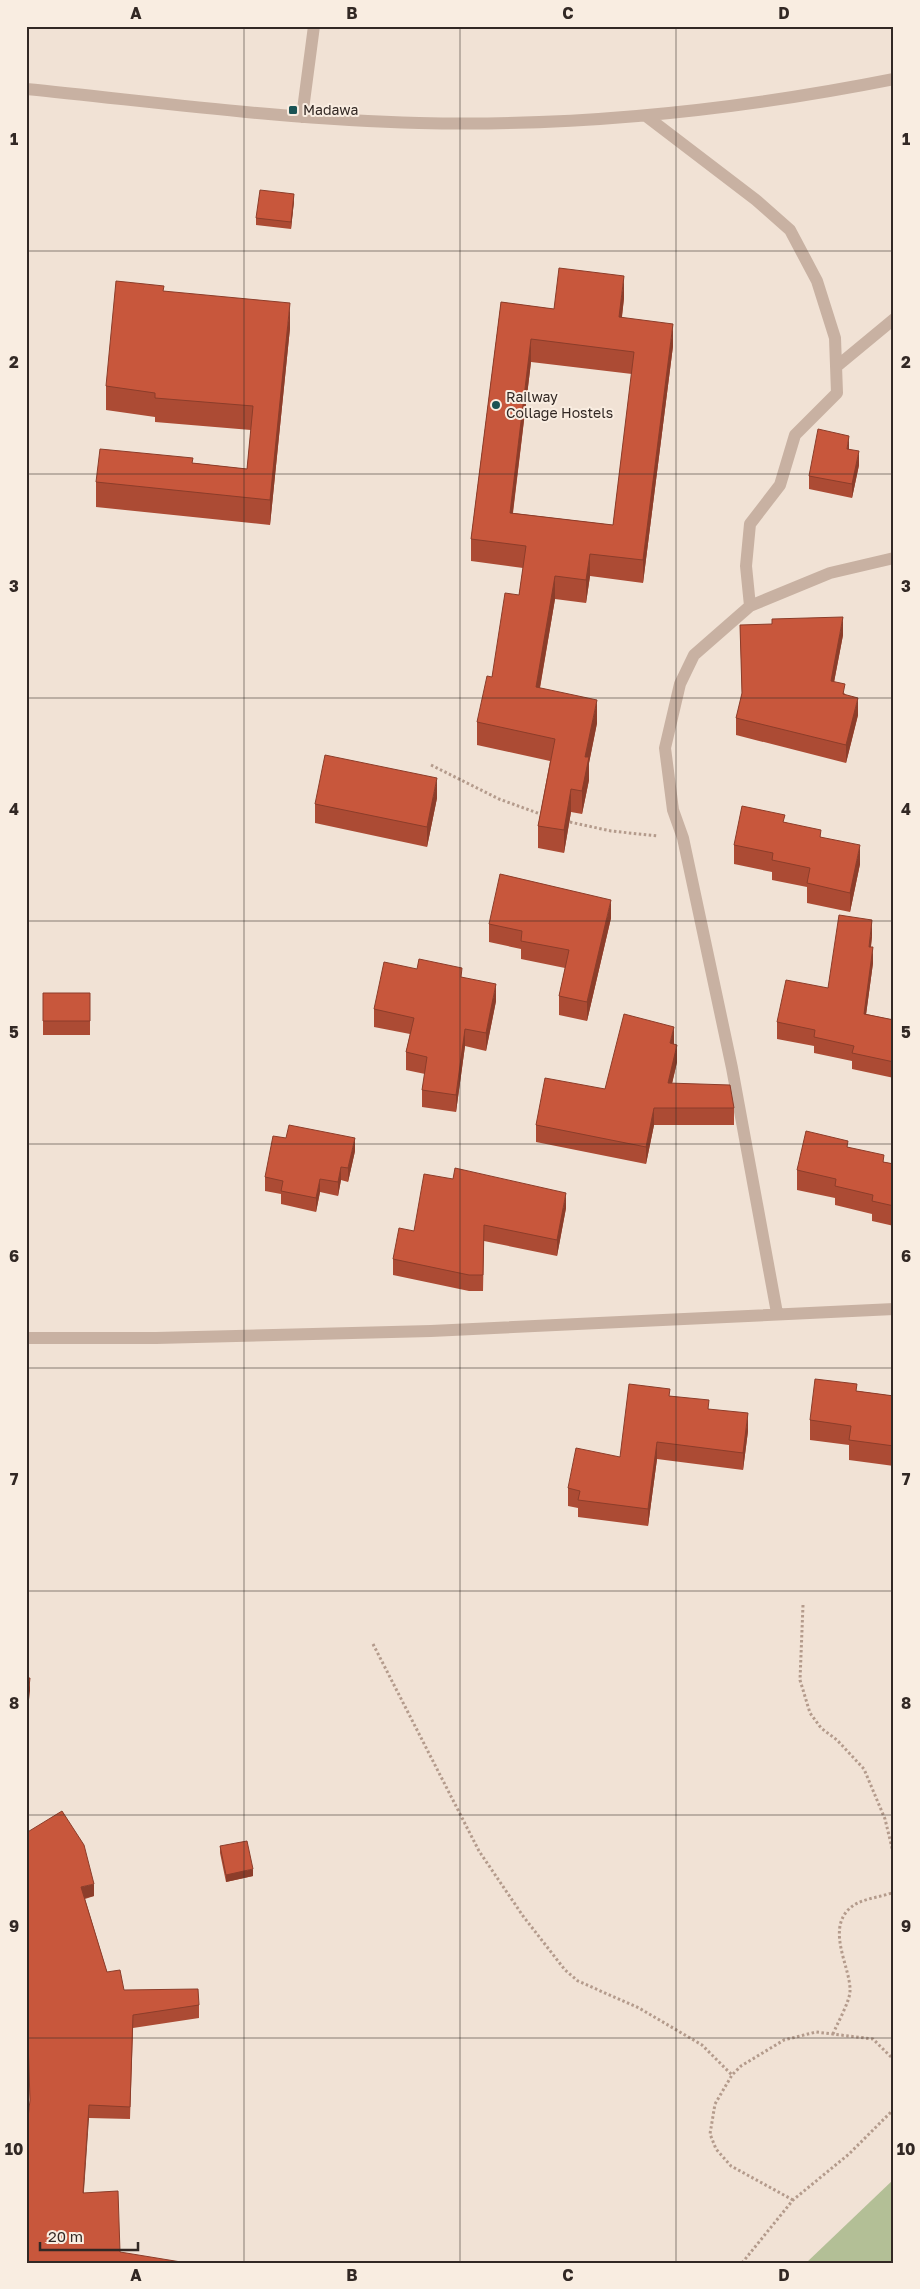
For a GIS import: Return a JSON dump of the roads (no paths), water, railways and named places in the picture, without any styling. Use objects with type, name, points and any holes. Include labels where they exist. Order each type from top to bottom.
[{"type":"street","points":[[302,116],[314,26]]},
{"type":"street","points":[[26,89],[302,116],[418,123],[500,124],[646,116],[800,98],[894,79]]},
{"type":"street","points":[[646,116],[756,200],[790,230],[817,281],[835,338],[837,394],[794,435],[780,485],[750,524],[746,566],[750,606]]},
{"type":"street","points":[[836,367],[894,319]]},
{"type":"street","points":[[777,1313],[732,1068],[683,838],[672,810],[665,748],[680,684],[694,655],[750,606],[830,573],[894,558]]},
{"type":"street","points":[[26,1338],[156,1338],[431,1331],[777,1313],[894,1309]]},
{"type":"place","name":"Madawa","points":[[293,110]]},
{"type":"place","name":"Railway Collage Hostels","points":[[496,405]]}]
